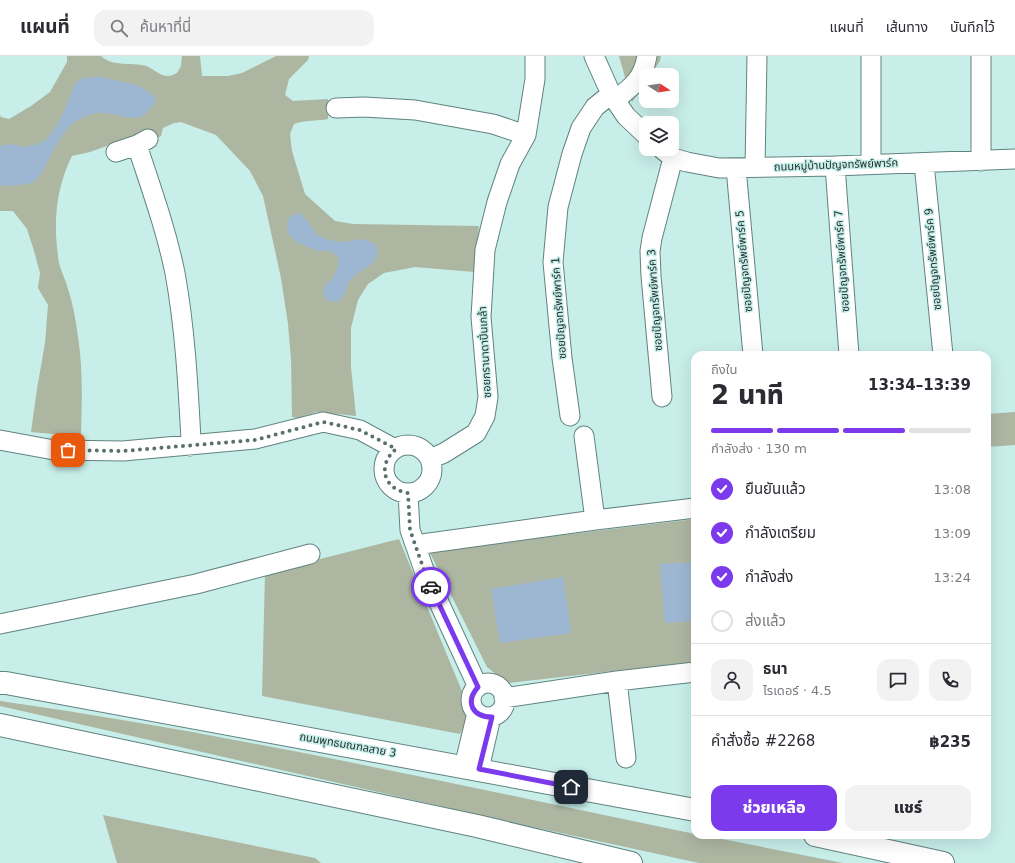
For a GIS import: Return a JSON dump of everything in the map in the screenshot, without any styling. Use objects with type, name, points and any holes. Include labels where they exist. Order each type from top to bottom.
[{"type":"main road","name":"ถนนพุทธมณฑลสาย 3","points":[[2,682],[691,809]]},
{"type":"main road","points":[[0,725],[477,826],[631,863]]},
{"type":"main road","points":[[833,839],[943,863]]},
{"type":"street","name":"ซอยกรานาดาปิ่นเกล้า","points":[[430,459],[444,453],[476,433],[485,416],[488,397],[481,317],[485,250],[497,202],[510,164],[526,136],[535,79],[535,56]]},
{"type":"street","points":[[594,56],[613,97],[626,116],[639,128]]},
{"type":"street","name":"ซอยปัญจทรัพย์พาร์ค 1","points":[[570,416],[562,358],[553,262],[558,207],[572,154],[581,128],[595,107],[636,83],[645,68],[647,56]]},
{"type":"street","points":[[755,167],[757,56]]},
{"type":"street","points":[[871,56],[871,164]]},
{"type":"street","points":[[981,56],[981,161]]},
{"type":"street","points":[[336,108],[364,107],[414,110],[493,124],[526,136]]},
{"type":"street","points":[[116,152],[142,142],[175,274],[186,352],[191,440],[190,446]]},
{"type":"street","name":"ซอยปัญจทรัพย์พาร์ค 3","points":[[662,396],[650,251],[667,156]]},
{"type":"street","name":"ถนนหมู่บ้านปัญจทรัพย์พาร์ค","points":[[672,156],[686,162],[719,168],[835,166],[1015,159]]},
{"type":"street","name":"ซอยปัญจทรัพย์พาร์ค 9","points":[[924,163],[943,351]]},
{"type":"street","name":"ซอยปัญจทรัพย์พาร์ค 7","points":[[835,166],[849,351]]},
{"type":"street","name":"ซอยปัญจทรัพย์พาร์ค 5","points":[[736,168],[753,351]]},
{"type":"street","points":[[0,440],[54,450],[123,451],[255,440],[323,422],[360,430],[396,449]]},
{"type":"street","points":[[584,436],[595,520]]},
{"type":"street","points":[[405,446],[415,446],[424,451],[430,459],[432,468],[430,478],[425,486],[418,491],[408,493],[401,492],[388,483],[384,468],[390,454],[396,449],[405,446]]},
{"type":"street","points":[[408,493],[410,530],[424,570],[478,687]]},
{"type":"street","points":[[415,545],[691,508]]},
{"type":"street","points":[[0,624],[196,584],[310,554]]},
{"type":"street","points":[[504,698],[617,681],[691,672]]},
{"type":"street","points":[[617,681],[626,758]]},
{"type":"street","points":[[489,684],[499,688],[504,698],[503,707],[499,713],[484,715],[472,707],[471,700],[473,693],[478,687],[489,684]]},
{"type":"street","points":[[471,768],[484,715]]},
{"type":"green space","points":[[67,56],[101,56],[111,62],[146,66],[162,75],[168,76],[177,73],[181,66],[182,56],[200,56],[202,76],[228,76],[242,73],[276,56],[309,56],[308,60],[289,79],[285,95],[293,101],[328,99],[328,119],[306,121],[294,124],[290,134],[292,151],[305,194],[335,221],[353,224],[479,226],[474,272],[415,267],[384,273],[368,284],[358,300],[351,328],[351,367],[356,416],[317,412],[298,418],[292,417],[291,359],[288,324],[281,278],[263,196],[250,171],[216,135],[181,122],[174,123],[163,128],[161,136],[155,140],[137,135],[90,152],[72,156],[66,169],[59,195],[56,235],[59,263],[73,307],[80,349],[82,386],[81,434],[65,435],[31,432],[45,343],[48,305],[38,288],[40,273],[27,229],[13,211],[0,211],[0,115],[1,117],[9,119],[31,106],[50,92],[67,62]]},
{"type":"green space","points":[[619,56],[661,56],[660,61],[655,68],[639,68],[639,92],[632,102]]},
{"type":"green space","points":[[1015,412],[1015,445],[991,447],[991,414]]},
{"type":"green space","points":[[691,519],[691,662],[507,683],[487,667],[429,551]]},
{"type":"green space","points":[[399,539],[464,696],[463,706],[467,720],[460,734],[262,696],[265,573]]},
{"type":"green space","points":[[0,701],[87,714],[261,745],[691,833],[691,839],[722,839],[843,863],[699,863],[492,818],[0,706]]},
{"type":"green space","points":[[103,815],[315,858],[321,863],[117,863]]},
{"type":"water","points":[[102,77],[138,86],[150,93],[156,99],[150,110],[143,116],[135,118],[101,113],[90,114],[78,120],[63,134],[37,179],[27,184],[0,186],[0,146],[11,144],[23,147],[35,145],[47,139],[57,125],[75,84],[82,78]]},
{"type":"water","points":[[301,213],[317,235],[329,240],[342,242],[363,239],[376,245],[378,250],[377,256],[373,263],[349,281],[345,294],[338,302],[328,301],[323,295],[325,285],[333,278],[337,269],[339,261],[338,257],[330,251],[318,251],[296,242],[288,233],[287,224],[290,216]]},
{"type":"water","points":[[691,562],[691,621],[665,623],[660,564]]},
{"type":"water","points":[[563,577],[571,633],[500,643],[491,589]]},
{"type":"way so far","points":[[68,450],[123,451],[255,440],[323,422],[360,430],[396,449],[390,454],[386,461],[384,468],[385,476],[388,483],[394,488],[401,492],[408,493],[410,530],[431,587]]},
{"type":"route","points":[[431,587],[478,687],[473,693],[471,700],[472,707],[477,714],[484,717],[492,717],[486,736],[479,769],[571,787]]}]
